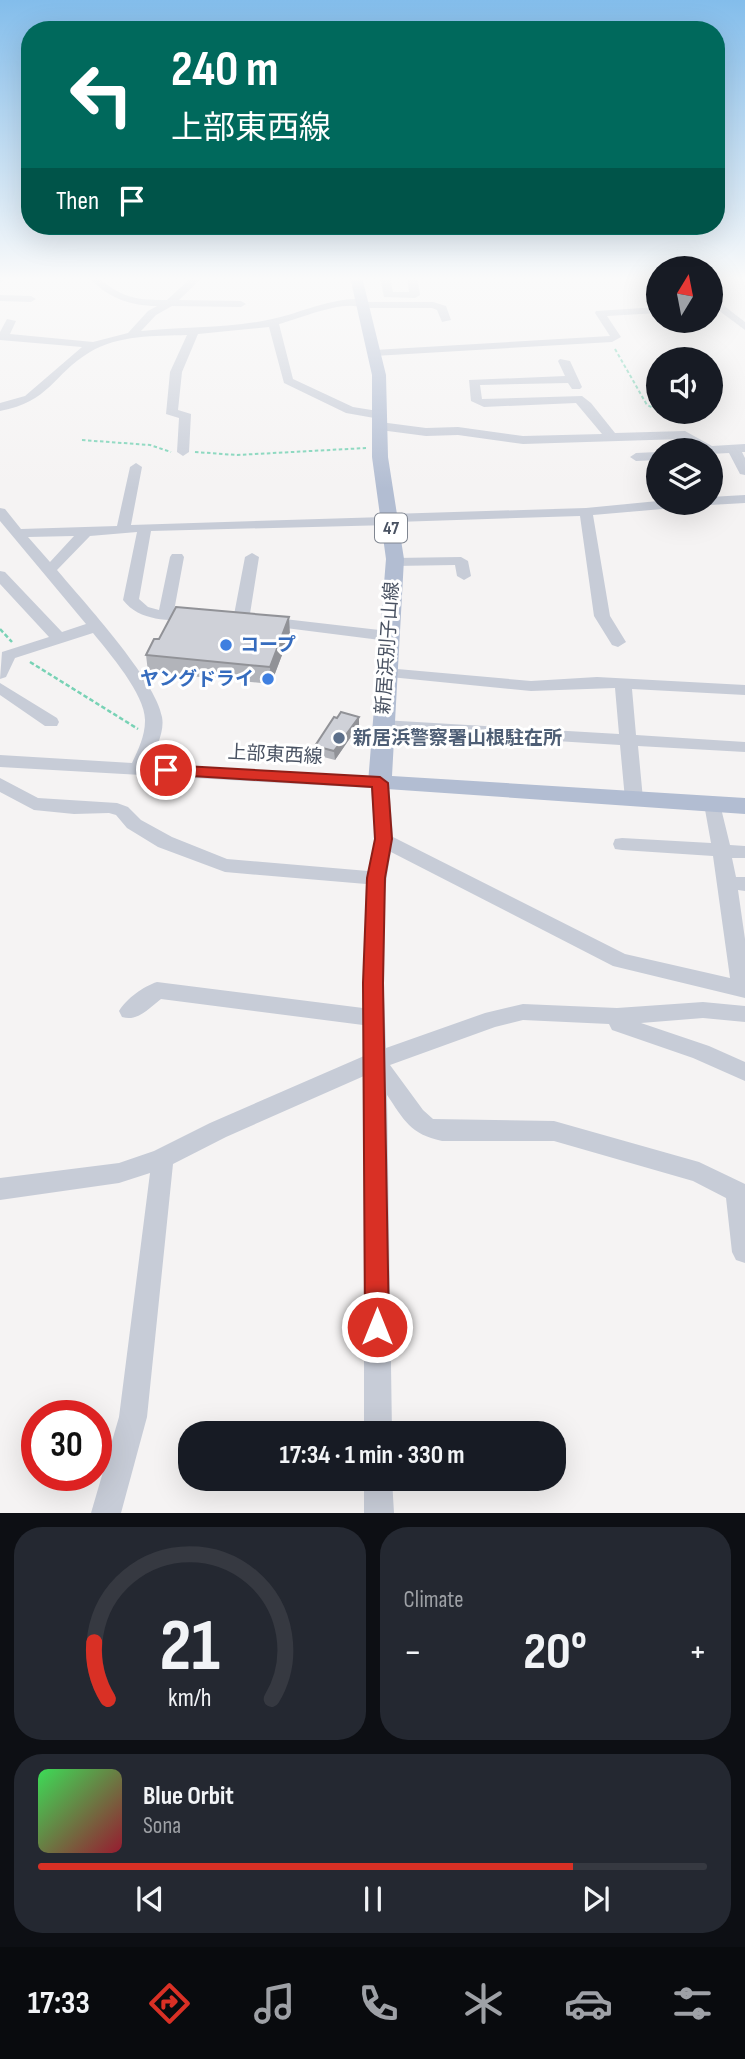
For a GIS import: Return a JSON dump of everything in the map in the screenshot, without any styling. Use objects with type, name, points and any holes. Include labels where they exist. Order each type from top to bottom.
[{"type":"main road","name":"新居浜別子山線","points":[[373,348],[379,375],[380,447],[394,562],[380,783]]},
{"type":"main road","points":[[380,783],[745,806]]},
{"type":"street","points":[[0,407],[15,406],[41,392],[90,348]]},
{"type":"street","points":[[183,452],[185,414],[173,414],[176,372],[187,348]]},
{"type":"street","points":[[281,348],[288,381],[380,421],[426,432],[458,431],[523,440],[685,435],[690,438]]},
{"type":"street","points":[[374,353],[465,348]]},
{"type":"street","points":[[564,361],[580,397],[578,399]]},
{"type":"street","points":[[572,379],[473,382],[477,401],[484,403],[578,399],[586,402],[597,423],[612,438]]},
{"type":"street","points":[[739,448],[745,471]]},
{"type":"street","points":[[636,457],[646,457]]},
{"type":"street","points":[[123,529],[122,501],[135,474]]},
{"type":"street","points":[[723,500],[745,499]]},
{"type":"street","points":[[10,530],[86,532],[586,512],[646,507]]},
{"type":"street","points":[[0,512],[10,530],[49,569],[144,690],[154,717],[139,769]]},
{"type":"street","points":[[586,512],[603,616],[618,642]]},
{"type":"street","points":[[145,528],[131,600],[135,607],[166,614],[204,617]]},
{"type":"street","points":[[49,569],[63,561],[76,541],[86,532]]},
{"type":"street","points":[[252,556],[235,619],[388,636]]},
{"type":"street","points":[[166,614],[177,557]]},
{"type":"street","points":[[394,562],[461,561],[464,576]]},
{"type":"street","points":[[0,575],[60,639]]},
{"type":"street","points":[[0,674],[10,650],[60,639],[94,627]]},
{"type":"street","points":[[386,673],[531,686],[597,682],[745,690]]},
{"type":"street","points":[[623,684],[634,799]]},
{"type":"street","points":[[0,688],[51,722]]},
{"type":"street","points":[[383,725],[745,747]]},
{"type":"street","name":"上部東西線","points":[[0,761],[380,783]]},
{"type":"street","points":[[378,1421],[374,1018],[376,878],[384,839],[380,783]]},
{"type":"street","points":[[0,784],[34,804],[74,808],[111,807],[122,811],[134,824],[164,842],[225,865],[376,878]]},
{"type":"street","points":[[713,804],[719,850],[736,884],[742,989]]},
{"type":"street","points":[[384,839],[620,961],[742,989]]},
{"type":"street","points":[[622,844],[745,852]]},
{"type":"street","points":[[130,1011],[157,989],[374,1018]]},
{"type":"street","points":[[0,1189],[119,1173],[161,1159],[218,1130],[375,1060],[493,1019],[523,1012],[617,1016],[703,1010],[745,1014]]},
{"type":"street","points":[[617,1016],[620,1024],[701,1052],[745,1072]]},
{"type":"street","points":[[375,1060],[415,1117],[426,1128],[442,1131],[554,1131],[699,1172],[721,1181],[737,1192],[745,1252]]},
{"type":"street","points":[[107,1513],[133,1417],[162,1174],[161,1159]]},
{"type":"street","points":[[378,1491],[379,1513]]},
{"type":"path","points":[[614,348],[646,403]]},
{"type":"path","points":[[679,424],[685,435]]},
{"type":"path","points":[[82,440],[150,445],[167,452],[237,455],[380,447]]},
{"type":"path","points":[[0,629],[10,650],[150,736]]},
{"type":"building","name":"コープ","points":[[176,607],[289,617],[270,667],[146,655],[154,639],[159,639]]},
{"type":"building","points":[[341,712],[359,717],[334,751],[315,746],[334,717],[337,718]]},
{"type":"place","name":"コープ","points":[[226,645]]},
{"type":"place","name":"ヤングドライ","points":[[268,679]]},
{"type":"place","name":"新居浜警察署山根駐在所","points":[[339,738]]},
{"type":"route","points":[[166,770],[380,783],[384,839],[376,878],[373,983],[377,1327]]}]
